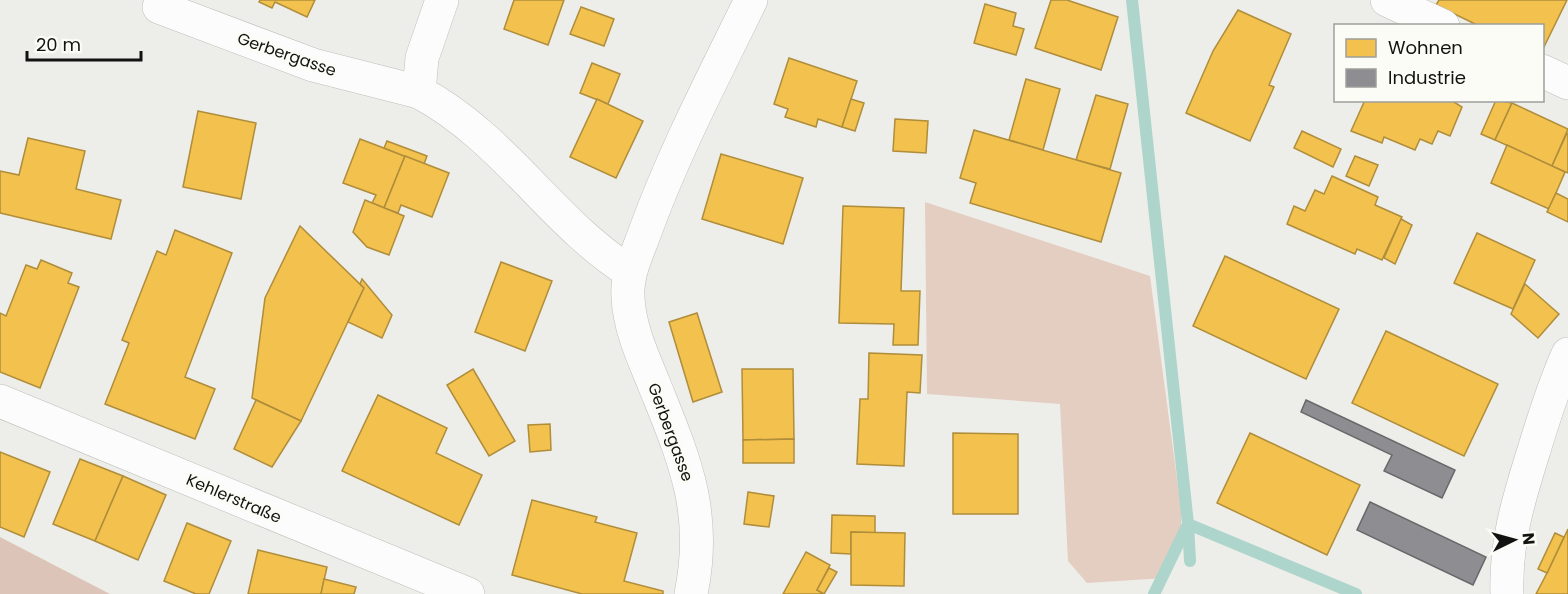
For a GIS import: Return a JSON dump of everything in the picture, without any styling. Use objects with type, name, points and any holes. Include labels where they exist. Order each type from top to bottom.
[{"type":"street","points":[[419,92],[422,58],[442,0]]},
{"type":"street","name":"Gerbergasse","points":[[691,594],[699,535],[695,504],[685,460],[638,344],[628,297],[630,272],[664,181],[751,0]]},
{"type":"street","points":[[1387,0],[1439,24]]},
{"type":"street","name":"Gerbergasse","points":[[159,7],[313,64],[419,92],[443,105],[482,134],[556,210],[609,258],[630,272]]},
{"type":"street","points":[[1544,72],[1568,83]]},
{"type":"street","points":[[1507,594],[1506,566],[1512,518],[1561,368]]},
{"type":"street","name":"Kehlerstraße","points":[[0,401],[468,594]]},
{"type":"shaded area","points":[[925,202],[1150,276],[1181,509],[1181,538],[1165,578],[1087,583],[1068,561],[1060,404],[927,394]]},
{"type":"shaded area","points":[[0,537],[110,594],[0,594]]},
{"type":"building: Wohnen","points":[[260,0],[315,0],[307,17],[275,2],[272,8],[259,2]]},
{"type":"building: Wohnen","points":[[514,0],[564,0],[548,45],[504,29]]},
{"type":"building: Wohnen","points":[[1051,0],[1067,0],[1118,17],[1101,70],[1035,48]]},
{"type":"building: Wohnen","points":[[1439,0],[1567,0],[1544,47],[1544,24],[1475,24],[1436,5]]},
{"type":"building: Wohnen","points":[[985,4],[1016,13],[1013,26],[1024,29],[1016,55],[974,43]]},
{"type":"building: Wohnen","points":[[581,7],[614,19],[604,46],[570,34]]},
{"type":"building: Wohnen","points":[[1238,10],[1291,34],[1269,85],[1274,87],[1250,141],[1186,113],[1213,51]]},
{"type":"building: Wohnen","points":[[789,58],[857,81],[842,127],[818,119],[816,127],[785,117],[788,109],[774,104]]},
{"type":"building: Wohnen","points":[[592,63],[620,74],[608,104],[580,93]]},
{"type":"building: Wohnen","points":[[1026,79],[1060,89],[1043,150],[1009,140]]},
{"type":"building: Wohnen","points":[[1096,95],[1128,104],[1110,169],[1076,160]]},
{"type":"building: Wohnen","points":[[597,99],[643,121],[616,178],[570,157]]},
{"type":"building: Wohnen","points":[[851,99],[864,103],[855,131],[842,127]]},
{"type":"building: Wohnen","points":[[1364,102],[1454,102],[1462,107],[1450,136],[1438,131],[1432,144],[1420,139],[1415,150],[1384,137],[1382,143],[1351,131]]},
{"type":"building: Wohnen","points":[[1495,102],[1512,103],[1495,140],[1481,134]]},
{"type":"building: Wohnen","points":[[1512,103],[1568,129],[1552,166],[1495,140]]},
{"type":"building: Wohnen","points":[[198,111],[256,123],[241,199],[183,187]]},
{"type":"building: Wohnen","points":[[895,119],[928,121],[926,153],[893,151]]},
{"type":"building: Wohnen","points":[[974,130],[1121,173],[1101,242],[970,203],[976,183],[960,178]]},
{"type":"building: Wohnen","points":[[1302,131],[1341,149],[1333,167],[1294,148]]},
{"type":"building: Wohnen","points":[[1568,134],[1568,173],[1552,166]]},
{"type":"building: Wohnen","points":[[28,138],[85,151],[76,189],[121,200],[111,239],[0,213],[0,171],[19,175]]},
{"type":"building: Wohnen","points":[[360,139],[405,156],[384,208],[372,203],[376,195],[343,183]]},
{"type":"building: Wohnen","points":[[387,141],[427,156],[424,164],[384,148]]},
{"type":"building: Wohnen","points":[[1507,145],[1565,172],[1549,209],[1491,183]]},
{"type":"building: Wohnen","points":[[721,154],[803,178],[783,244],[702,219]]},
{"type":"building: Wohnen","points":[[405,156],[449,173],[432,217],[401,205],[398,213],[384,208]]},
{"type":"building: Wohnen","points":[[1355,156],[1378,165],[1369,186],[1346,176]]},
{"type":"building: Wohnen","points":[[1332,176],[1378,197],[1375,205],[1402,217],[1382,260],[1357,249],[1355,254],[1287,224],[1294,206],[1305,211],[1315,190],[1324,194]]},
{"type":"building: Wohnen","points":[[1556,193],[1568,199],[1568,222],[1547,212]]},
{"type":"building: Wohnen","points":[[365,200],[404,216],[389,255],[367,247],[353,232]]},
{"type":"building: Wohnen","points":[[843,206],[904,208],[901,291],[920,291],[918,345],[893,345],[894,324],[839,323]]},
{"type":"building: Wohnen","points":[[1401,219],[1412,225],[1395,264],[1384,258]]},
{"type":"building: Wohnen","points":[[300,226],[364,288],[301,421],[252,398],[265,298]]},
{"type":"building: Wohnen","points":[[175,230],[232,253],[185,377],[215,389],[195,439],[105,404],[129,343],[122,340],[157,251],[166,255]]},
{"type":"building: Wohnen","points":[[1477,233],[1535,260],[1513,309],[1454,283]]},
{"type":"building: Wohnen","points":[[1225,256],[1339,309],[1306,379],[1193,326]]},
{"type":"building: Wohnen","points":[[41,260],[72,273],[68,283],[79,287],[40,388],[0,372],[0,313],[6,316],[26,265],[37,269]]},
{"type":"building: Wohnen","points":[[501,262],[552,281],[525,351],[475,332]]},
{"type":"building: Wohnen","points":[[362,279],[392,315],[382,338],[348,322],[364,288],[360,284]]},
{"type":"building: Wohnen","points":[[1525,284],[1559,314],[1538,338],[1511,314]]},
{"type":"building: Wohnen","points":[[697,313],[722,392],[693,402],[669,322]]},
{"type":"building: Wohnen","points":[[1386,331],[1498,384],[1464,456],[1352,403]]},
{"type":"building: Wohnen","points":[[869,353],[922,355],[920,393],[907,392],[904,466],[857,464],[860,399],[868,399]]},
{"type":"building: Wohnen","points":[[473,369],[515,441],[489,456],[447,385]]},
{"type":"building: Wohnen","points":[[742,369],[793,369],[794,439],[743,440]]},
{"type":"building: Wohnen","points":[[378,395],[447,428],[436,453],[482,475],[459,525],[342,471]]},
{"type":"building: Wohnen","points":[[256,400],[301,421],[272,467],[234,449]]},
{"type":"building: Wohnen","points":[[550,424],[551,450],[530,452],[528,425]]},
{"type":"building: Wohnen","points":[[953,433],[1018,434],[1018,514],[953,514]]},
{"type":"building: Wohnen","points":[[1250,433],[1360,485],[1327,555],[1217,503]]},
{"type":"building: Wohnen","points":[[794,439],[794,463],[743,463],[743,440]]},
{"type":"building: Wohnen","points":[[0,452],[50,472],[24,537],[0,527]]},
{"type":"building: Wohnen","points":[[80,459],[123,476],[95,541],[53,524]]},
{"type":"building: Wohnen","points":[[123,476],[166,495],[138,560],[95,541]]},
{"type":"building: Wohnen","points":[[748,492],[774,496],[769,527],[744,524]]},
{"type":"building: Wohnen","points":[[532,500],[597,517],[595,522],[637,533],[624,581],[663,591],[663,594],[582,594],[512,575]]},
{"type":"building: Wohnen","points":[[832,515],[875,516],[875,533],[851,532],[851,554],[831,553]]},
{"type":"building: Wohnen","points":[[187,523],[231,541],[209,594],[196,594],[164,581]]},
{"type":"building: Wohnen","points":[[1568,529],[1568,594],[1536,594],[1547,573]]},
{"type":"building: Wohnen","points":[[851,532],[905,533],[904,586],[851,585]]},
{"type":"building: Wohnen","points":[[1555,533],[1564,537],[1547,573],[1538,569]]},
{"type":"building: Wohnen","points":[[258,550],[327,567],[321,594],[248,594]]},
{"type":"building: Wohnen","points":[[806,552],[830,565],[817,590],[824,594],[783,594]]},
{"type":"building: Wohnen","points":[[829,568],[837,572],[824,594],[817,590]]},
{"type":"building: Wohnen","points":[[324,579],[356,587],[354,594],[321,594]]},
{"type":"building: Industrie","points":[[1306,400],[1455,470],[1442,498],[1384,471],[1392,455],[1301,412]]},
{"type":"building: Industrie","points":[[1370,502],[1486,557],[1473,585],[1357,530]]},
{"type":"waterway","points":[[1132,0],[1188,524],[1190,561]]},
{"type":"waterway","points":[[1154,594],[1188,524],[1356,594]]}]
